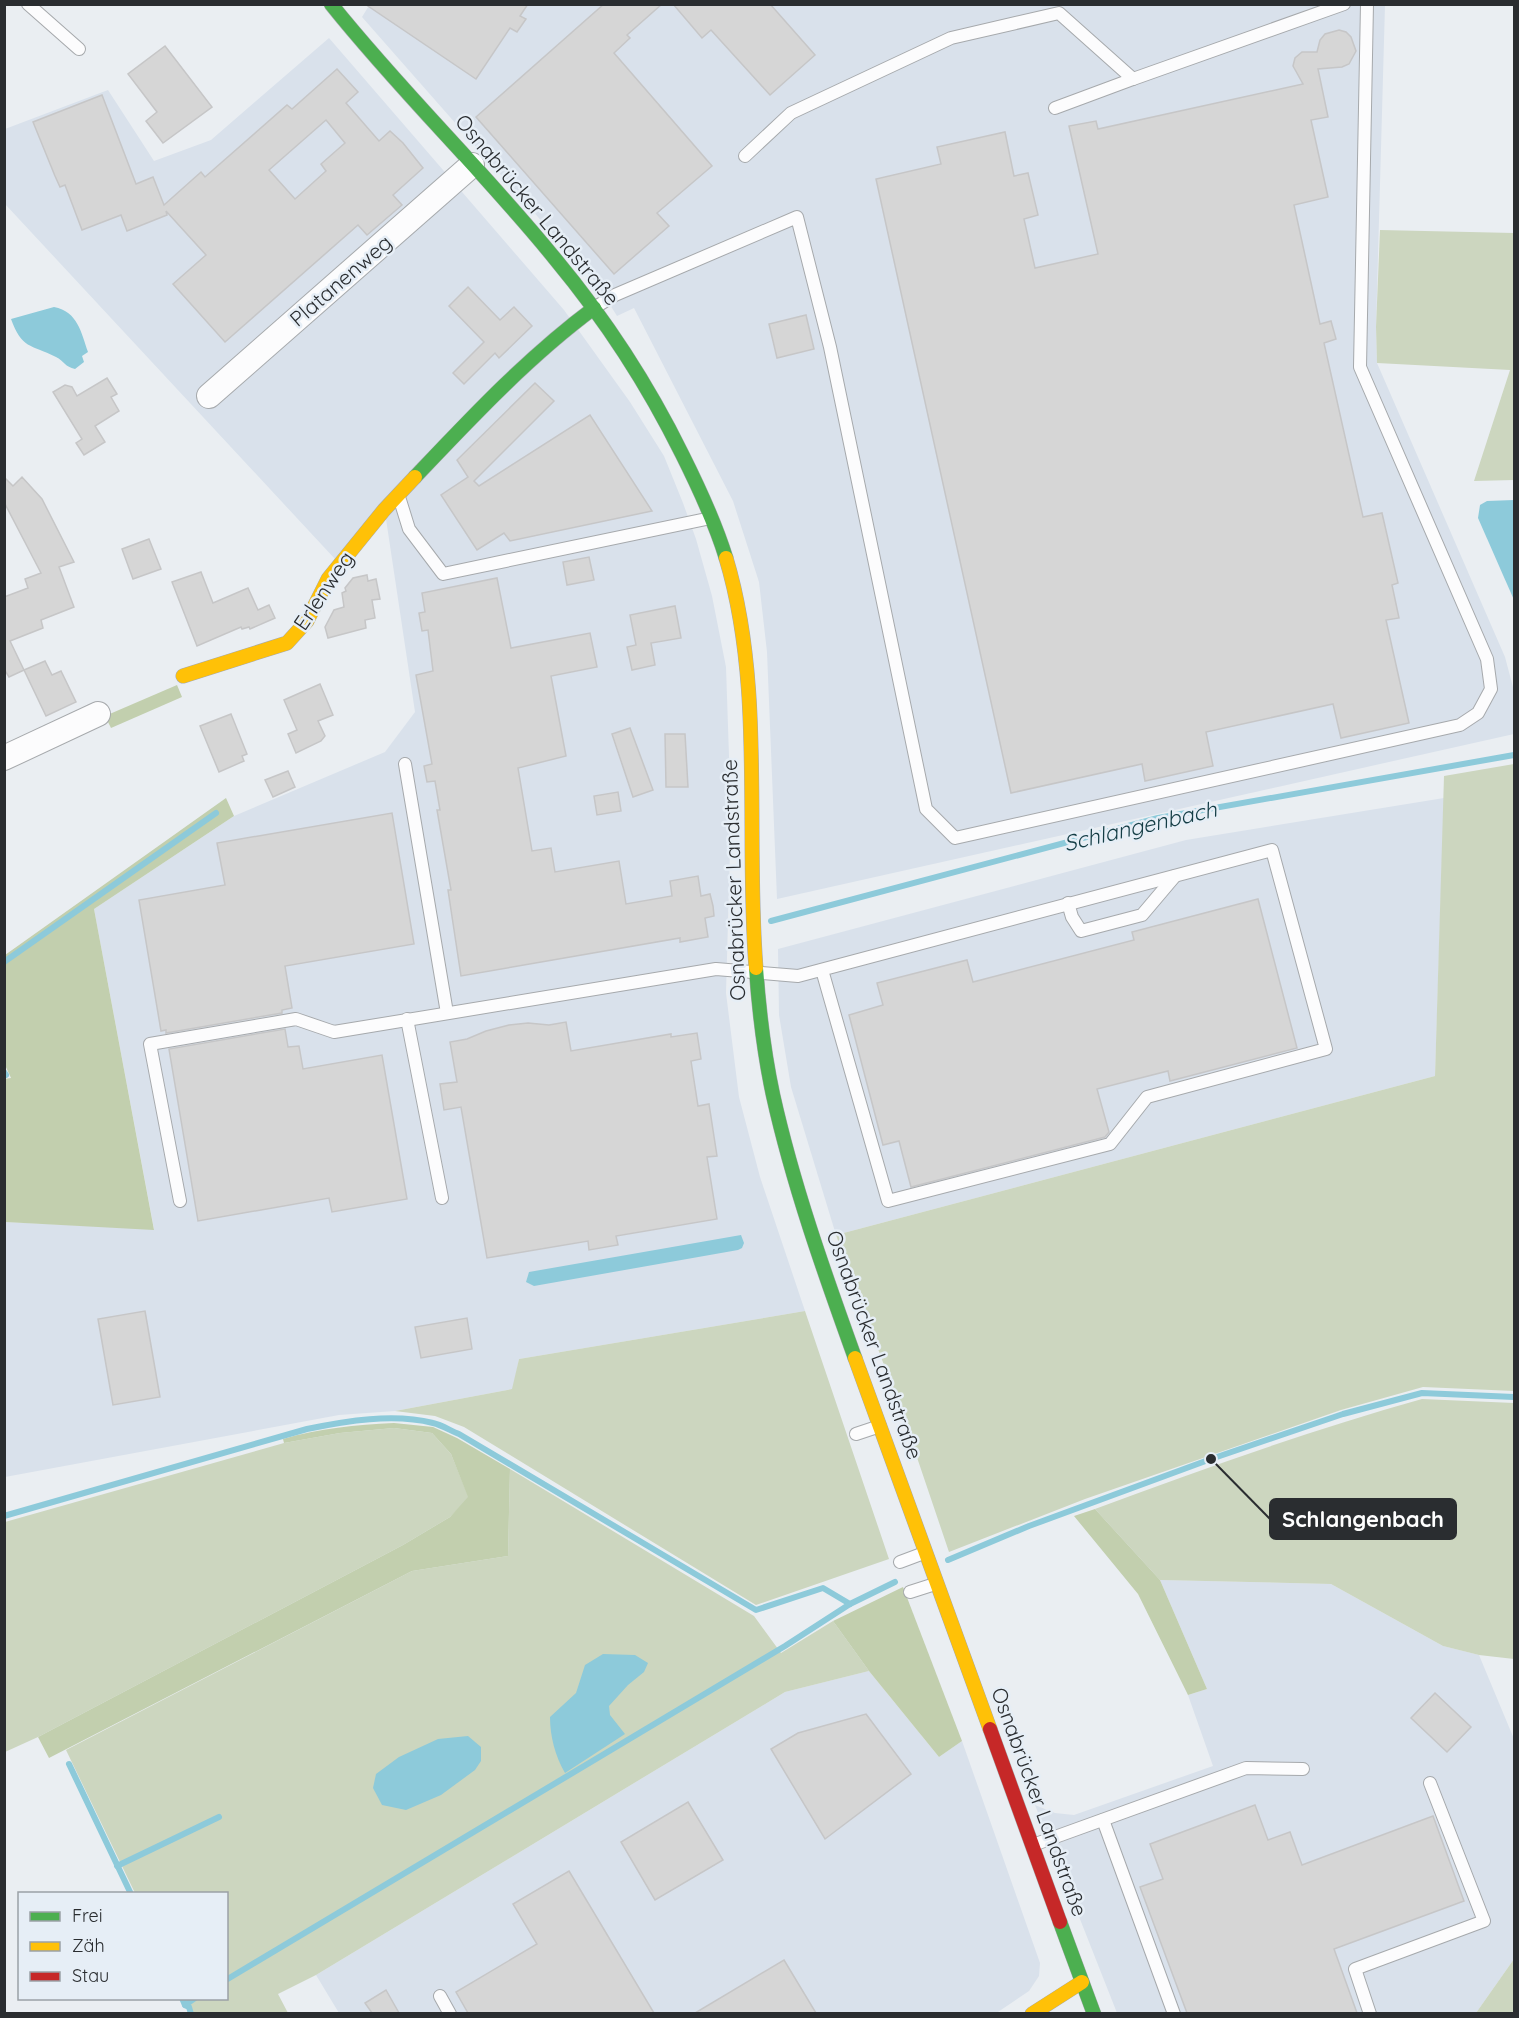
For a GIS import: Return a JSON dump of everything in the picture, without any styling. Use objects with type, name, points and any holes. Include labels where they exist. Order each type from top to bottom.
[{"type":"street","name":"Osnabrücker Landstraße","points":[[345,10],[472,165],[531,229],[623,348],[681,449],[712,518],[735,589],[747,659],[753,823],[754,973],[772,1090],[792,1170],[814,1242],[1094,2013]]},
{"type":"street","name":"Platanenweg","points":[[209,396],[472,165]]},
{"type":"street","points":[[398,495],[472,417],[558,335],[594,308]]},
{"type":"street","name":"Erlenweg","points":[[183,676],[288,643],[307,621],[328,579],[398,495]]},
{"type":"street","points":[[4,759],[98,714]]},
{"type":"street","points":[[1032,2013],[1082,1982]]},
{"type":"lane","points":[[28,4],[79,49]]},
{"type":"lane","points":[[1055,108],[1344,4]]},
{"type":"lane","points":[[594,308],[615,296],[797,217],[830,347],[926,809],[955,838],[1460,726],[1478,713],[1491,689],[1487,659],[1360,367],[1367,4]]},
{"type":"lane","points":[[745,156],[791,113],[951,38],[1059,13],[1132,79]]},
{"type":"lane","points":[[398,495],[409,529],[443,574],[712,518]]},
{"type":"lane","points":[[405,764],[447,1013]]},
{"type":"lane","points":[[180,1201],[150,1044],[296,1019],[334,1032],[716,969],[798,976],[1272,850],[1326,1050],[1147,1097],[1110,1144],[888,1201],[822,970]]},
{"type":"lane","points":[[1068,903],[1072,917],[1082,931],[1142,915],[1175,876]]},
{"type":"lane","points":[[407,1019],[442,1198]]},
{"type":"lane","points":[[856,1434],[880,1426]]},
{"type":"lane","points":[[900,1562],[926,1553]]},
{"type":"lane","points":[[910,1592],[937,1583]]},
{"type":"lane","points":[[1032,1845],[1246,1768],[1303,1769]]},
{"type":"lane","points":[[1370,2013],[1355,1969],[1484,1921],[1430,1783]]},
{"type":"lane","points":[[1102,1820],[1174,2013]]},
{"type":"lane","points":[[440,1996],[450,2013]]},
{"type":"shaded area","points":[[370,4],[1385,5],[1376,327],[1377,363],[1505,657],[1514,691],[1514,734],[777,899],[767,652],[759,582],[733,501],[634,308],[617,316],[597,284],[362,17]]},
{"type":"shaded area","points":[[329,38],[564,310],[630,402],[664,456],[683,503],[712,596],[726,667],[731,815],[726,993],[739,1097],[760,1177],[805,1311],[519,1359],[513,1389],[395,1411],[339,1415],[5,1477],[5,1222],[154,1229],[94,909],[234,816],[385,752],[415,712],[386,519],[335,559],[5,204],[5,129],[108,90],[154,161],[211,140]]},
{"type":"shaded area","points":[[1444,798],[1435,1076],[836,1235],[791,1087],[779,1015],[778,949],[1186,840]]},
{"type":"shaded area","points":[[1160,1580],[1331,1584],[1443,1646],[1479,1655],[1514,1739],[1514,1959],[1476,2013],[1117,2013],[1035,1805],[1055,1813],[1074,1815],[1213,1766],[1188,1695],[1207,1689]]},
{"type":"shaded area","points":[[869,1671],[939,1757],[962,1741],[1040,1963],[1039,1976],[1029,1991],[995,2014],[339,2013],[316,1975],[785,1692]]},
{"type":"green space","points":[[1380,230],[1514,233],[1514,480],[1474,481],[1510,370],[1377,363],[1376,327]]},
{"type":"green space","points":[[177,685],[182,697],[111,728],[105,716]]},
{"type":"green space","points":[[1514,764],[1514,1391],[1423,1387],[1341,1410],[1085,1499],[949,1552],[905,1422],[836,1235],[1435,1076],[1444,776]]},
{"type":"green space","points":[[226,798],[234,816],[94,909],[154,1230],[5,1222],[4,1079],[11,1078],[5,1065],[5,955]]},
{"type":"green space","points":[[805,1311],[889,1559],[756,1605],[464,1427],[435,1416],[395,1411],[512,1389],[519,1359]]},
{"type":"green space","points":[[1422,1399],[1514,1403],[1514,1659],[1479,1655],[1443,1646],[1331,1584],[1160,1580],[1095,1509],[1298,1437]]},
{"type":"green space","points":[[394,1423],[433,1427],[457,1438],[510,1469],[508,1556],[412,1571],[49,1758],[38,1737],[403,1545],[450,1517],[468,1497],[451,1454],[432,1433],[394,1428],[340,1433],[284,1443],[283,1439],[310,1432]]},
{"type":"green space","points":[[394,1428],[432,1433],[451,1454],[469,1498],[450,1517],[403,1545],[38,1737],[5,1752],[5,1522],[284,1443],[340,1433]]},
{"type":"green space","points":[[510,1469],[754,1616],[781,1653],[833,1621],[869,1671],[785,1692],[316,1975],[278,1994],[288,2013],[192,2013],[186,2000],[228,2000],[228,1892],[135,1892],[66,1750],[412,1571],[508,1556]]},
{"type":"green space","points":[[1095,1509],[1160,1580],[1207,1689],[1188,1695],[1138,1594],[1074,1516]]},
{"type":"green space","points":[[903,1587],[962,1741],[939,1757],[869,1671],[833,1621]]},
{"type":"green space","points":[[1514,1959],[1514,2013],[1476,2013]]},
{"type":"water","points":[[54,307],[68,313],[73,318],[83,337],[88,352],[82,356],[84,362],[75,369],[23,341],[11,319]]},
{"type":"water","points":[[1514,500],[1514,600],[1478,518],[1480,505],[1487,501]]},
{"type":"water","points":[[741,1235],[744,1243],[738,1250],[534,1286],[526,1282],[529,1272]]},
{"type":"water","points":[[603,1654],[635,1655],[648,1663],[644,1672],[628,1685],[609,1706],[610,1715],[625,1734],[565,1773],[554,1746],[550,1717],[576,1693],[585,1665]]},
{"type":"water","points":[[468,1736],[481,1747],[481,1761],[475,1770],[441,1795],[406,1810],[382,1805],[373,1788],[376,1774],[399,1757],[438,1739]]},
{"type":"building","points":[[365,4],[528,4],[520,16],[526,19],[517,32],[510,28],[476,79]]},
{"type":"building","points":[[604,4],[662,4],[627,35],[630,38],[614,53],[712,166],[657,213],[669,226],[614,274],[476,117]]},
{"type":"building","points":[[673,4],[770,4],[815,55],[770,95],[711,30],[702,38]]},
{"type":"building","points":[[1339,30],[1351,37],[1356,51],[1349,64],[1342,67],[1318,69],[1328,117],[1311,120],[1328,197],[1294,205],[1320,324],[1331,321],[1336,339],[1324,343],[1363,517],[1382,513],[1398,583],[1392,585],[1399,618],[1386,620],[1409,723],[1341,738],[1333,704],[1206,732],[1213,766],[1145,781],[1142,764],[1011,793],[876,179],[941,164],[937,147],[1005,132],[1014,176],[1028,173],[1038,215],[1024,219],[1035,268],[1098,254],[1069,126],[1096,121],[1098,129],[1303,84],[1293,66],[1295,58],[1302,52],[1317,52],[1320,40],[1325,34]]},
{"type":"building","points":[[165,46],[212,107],[163,143],[146,121],[157,112],[128,74]]},
{"type":"building","points":[[337,69],[358,92],[346,103],[379,141],[390,131],[423,168],[393,195],[402,205],[367,235],[358,225],[225,342],[173,284],[206,255],[166,211],[167,215],[127,231],[121,215],[82,230],[65,185],[60,187],[33,122],[102,95],[136,184],[153,177],[164,205],[201,172],[205,177],[287,105],[292,109]],"holes":[[[326,120],[345,143],[321,164],[326,171],[295,199],[269,170]]]},
{"type":"building","points":[[468,287],[500,320],[514,307],[532,326],[499,358],[495,353],[464,384],[453,373],[484,342],[449,306]]},
{"type":"building","points":[[806,315],[814,349],[777,358],[769,324]]},
{"type":"building","points":[[107,378],[117,394],[111,397],[119,411],[95,426],[105,442],[84,455],[76,443],[82,439],[53,392],[65,385],[72,387],[77,396]]},
{"type":"building","points":[[535,383],[554,401],[474,481],[479,486],[590,415],[652,511],[510,541],[504,533],[477,550],[441,495],[468,477],[457,460]]},
{"type":"building","points":[[4,477],[13,486],[22,477],[42,499],[74,562],[59,567],[74,607],[41,620],[43,628],[10,641],[24,670],[9,677],[4,669],[4,597],[28,588],[25,579],[41,573],[4,502]]},
{"type":"building","points":[[149,539],[161,569],[133,579],[122,549]]},
{"type":"building","points":[[589,557],[594,580],[567,585],[563,562]]},
{"type":"building","points":[[201,572],[213,603],[248,588],[258,610],[269,605],[275,618],[250,629],[241,627],[197,646],[172,582]]},
{"type":"building","points":[[367,575],[368,581],[376,579],[380,599],[372,600],[375,618],[365,620],[366,628],[328,638],[325,627],[334,610],[344,607],[342,593],[346,591],[345,588],[353,578]]},
{"type":"building","points":[[497,578],[511,648],[590,633],[597,667],[551,676],[566,756],[518,768],[532,851],[551,848],[555,872],[619,861],[626,904],[672,896],[670,881],[698,876],[701,896],[710,894],[713,906],[714,916],[705,918],[708,937],[680,942],[680,938],[461,976],[448,890],[451,890],[437,810],[440,810],[435,781],[427,782],[424,766],[432,764],[416,675],[433,671],[428,630],[422,631],[419,613],[425,612],[422,593]]},
{"type":"building","points":[[675,606],[681,638],[651,643],[655,665],[632,670],[627,647],[636,645],[630,615]]},
{"type":"building","points":[[45,661],[52,675],[61,671],[76,702],[46,716],[24,670]]},
{"type":"building","points":[[320,684],[333,715],[318,721],[325,736],[321,741],[296,753],[288,734],[297,730],[284,700]]},
{"type":"building","points":[[231,714],[247,754],[242,756],[244,761],[219,772],[200,726]]},
{"type":"building","points":[[630,728],[653,790],[633,797],[612,734]]},
{"type":"building","points":[[665,734],[685,734],[688,787],[666,787]]},
{"type":"building","points":[[288,771],[295,787],[273,797],[265,780]]},
{"type":"building","points":[[618,792],[621,811],[597,815],[594,796]]},
{"type":"building","points":[[392,813],[414,944],[285,966],[292,1008],[282,1010],[282,1013],[166,1033],[166,1030],[161,1031],[139,900],[225,885],[217,843]]},
{"type":"building","points":[[1258,899],[1297,1048],[1170,1081],[1168,1071],[1097,1089],[1109,1132],[1105,1137],[911,1187],[899,1141],[883,1145],[849,1015],[883,1005],[877,983],[967,960],[973,982],[1134,940],[1132,932]]},
{"type":"building","points":[[566,1022],[571,1051],[671,1034],[671,1037],[697,1033],[701,1059],[691,1061],[698,1106],[709,1104],[717,1156],[707,1157],[717,1219],[616,1236],[618,1245],[589,1250],[588,1241],[487,1258],[461,1107],[444,1110],[440,1084],[457,1082],[450,1042],[467,1039],[509,1025],[528,1023],[549,1025]]},
{"type":"building","points":[[285,1029],[288,1047],[299,1046],[303,1069],[382,1055],[407,1199],[332,1212],[329,1198],[198,1221],[169,1049]]},
{"type":"building","points":[[145,1311],[160,1397],[113,1405],[98,1319]]},
{"type":"building","points":[[467,1318],[472,1349],[421,1358],[415,1327]]},
{"type":"building","points":[[1435,1693],[1471,1727],[1447,1752],[1411,1718]]},
{"type":"building","points":[[866,1714],[911,1774],[825,1839],[771,1749],[798,1733]]},
{"type":"building","points":[[688,1802],[723,1860],[655,1900],[621,1842]]},
{"type":"building","points":[[1255,1805],[1268,1840],[1290,1832],[1302,1865],[1433,1816],[1464,1901],[1334,1949],[1357,2013],[1187,2013],[1140,1887],[1163,1879],[1150,1844]]},
{"type":"building","points":[[569,1871],[654,2013],[468,2013],[456,1992],[537,1944],[513,1904]]},
{"type":"building","points":[[784,1960],[816,2013],[695,2013]]},
{"type":"building","points":[[386,1990],[399,2013],[372,2013],[365,2003]]},
{"type":"waterway","name":"Schlangenbach","points":[[771,921],[1158,818],[1514,755]]},
{"type":"waterway","points":[[4,962],[216,813]]},
{"type":"waterway","name":"Schlangenbach","points":[[948,1560],[1029,1526],[1211,1459],[1343,1414],[1422,1393],[1514,1397]]},
{"type":"waterway","points":[[4,1516],[307,1429],[370,1419],[418,1420],[436,1424],[459,1434],[756,1610],[823,1588],[850,1604]]},
{"type":"waterway","points":[[228,1979],[785,1646],[850,1604],[895,1582]]},
{"type":"waterway","points":[[69,1764],[130,1892]]},
{"type":"waterway","points":[[117,1866],[219,1817]]},
{"type":"waterway","points":[[183,2000],[191,2014]]},
{"type":"waterway","points":[[185,2005],[192,2000]]},
{"type":"traffic: fast","points":[[331,4],[386,69],[529,227],[574,282],[608,329],[669,428],[706,505],[726,558]]},
{"type":"traffic: fast","points":[[415,477],[523,367],[594,308]]},
{"type":"traffic: fast","points":[[756,968],[764,1048],[781,1129],[810,1228],[855,1358]]},
{"type":"traffic: fast","points":[[1060,1922],[1094,2014]]},
{"type":"traffic: slow","points":[[183,676],[287,643],[307,621],[328,579],[384,510],[415,477]]},
{"type":"traffic: slow","points":[[726,558],[738,607],[746,658],[750,709],[753,917],[756,968]]},
{"type":"traffic: slow","points":[[855,1358],[990,1729]]},
{"type":"traffic: slow","points":[[1032,2014],[1082,1982]]},
{"type":"traffic: jam","points":[[990,1729],[1060,1922]]},
{"type":"place","name":"Schlangenbach","points":[[1211,1459]]}]
